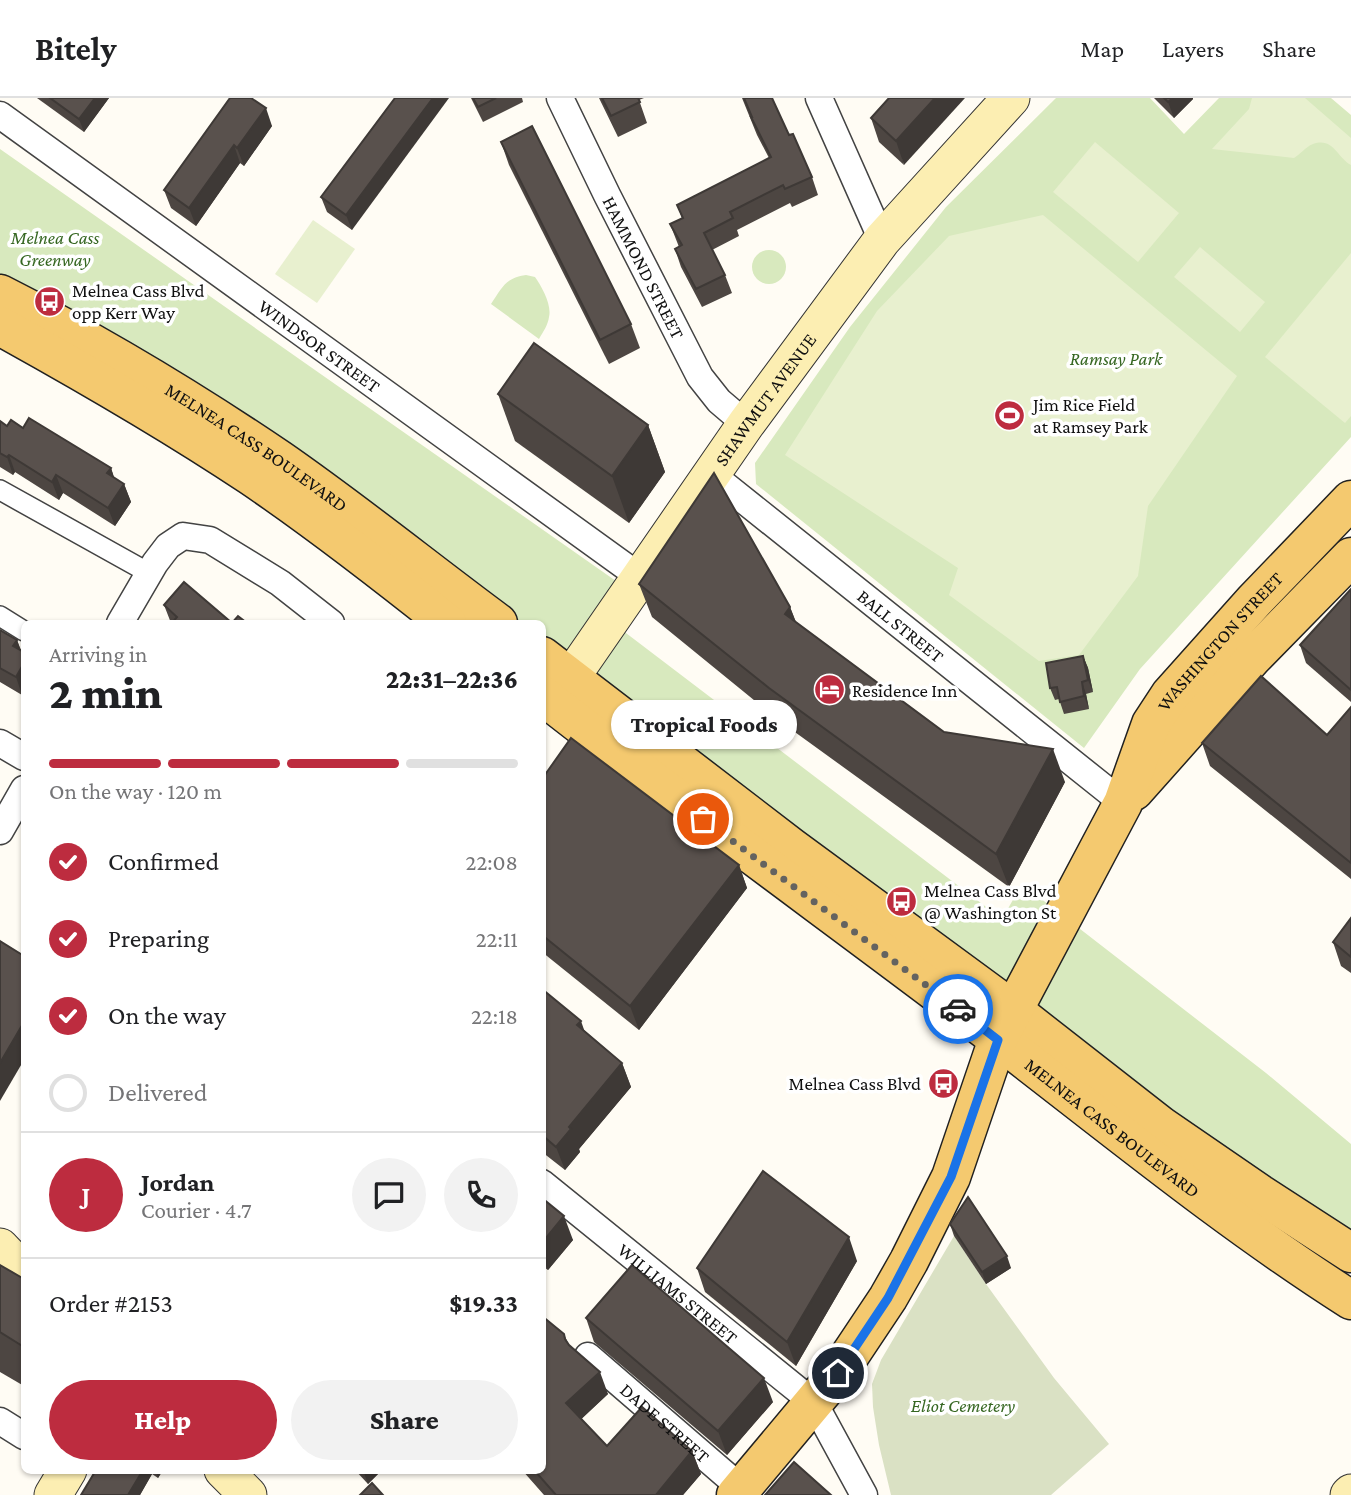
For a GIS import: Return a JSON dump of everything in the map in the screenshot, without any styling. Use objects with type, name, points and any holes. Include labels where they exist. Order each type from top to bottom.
[{"type":"main road","name":"SHAWMUT AVENUE","points":[[550,690],[640,577],[746,424],[882,240],[1012,98]]},
{"type":"main road","name":"MELNEA CASS BOULEVARD","points":[[0,295],[75,333],[235,431],[326,493],[494,620]]},
{"type":"main road","name":"MELNEA CASS BOULEVARD","points":[[0,326],[179,430],[251,476],[342,541],[443,620]]},
{"type":"main road","name":"WASHINGTON STREET","points":[[738,1492],[838,1373],[888,1298],[954,1170],[1006,1025],[1123,803],[1151,724],[1170,695],[1254,601],[1343,525]]},
{"type":"main road","name":"WASHINGTON STREET","points":[[1123,803],[1253,657],[1351,557]]},
{"type":"main road","name":"MELNEA CASS BOULEVARD","points":[[550,690],[791,847],[1006,1025],[1177,1178],[1271,1247],[1351,1300]]},
{"type":"main road","name":"MELNEA CASS BOULEVARD","points":[[1006,1025],[1351,1253]]},
{"type":"main road","points":[[0,1247],[21,1269]]},
{"type":"main road","points":[[53,1495],[66,1474]]},
{"type":"main road","points":[[227,1474],[248,1495]]},
{"type":"street","name":"HAMMOND STREET","points":[[561,98],[700,377],[719,401],[746,424]]},
{"type":"street","points":[[825,102],[882,240]]},
{"type":"street","name":"WINDSOR STREET","points":[[0,115],[640,577]]},
{"type":"street","name":"BALL STREET","points":[[711,474],[1123,803]]},
{"type":"street","points":[[0,490],[149,573]]},
{"type":"street","points":[[122,620],[167,546],[183,536],[210,540],[280,583],[327,620]]},
{"type":"street","points":[[0,616],[21,629]]},
{"type":"street","points":[[0,743],[21,755]]},
{"type":"street","points":[[0,831],[21,794]]},
{"type":"street","name":"WILLIAMS STREET","points":[[546,1186],[814,1403]]},
{"type":"street","name":"DADE STREET","points":[[588,1356],[738,1492]]},
{"type":"street","points":[[814,1403],[864,1495]]},
{"type":"street","points":[[0,1421],[21,1434]]},
{"type":"green space","name":"Ramsay Park","points":[[1056,98],[1150,98],[1184,134],[1219,98],[1331,98],[1351,115],[1351,437],[1140,669],[1084,748],[756,484],[755,463],[850,327],[946,207]]},
{"type":"green space","points":[[1252,98],[1305,98],[1351,138],[1351,165],[1326,143],[1310,145],[1294,158],[1212,149],[1249,109]]},
{"type":"green space","points":[[1095,142],[1179,213],[1138,262],[1053,192]]},
{"type":"green space","name":"Melnea Cass Greenway","points":[[0,149],[643,600],[622,630],[1002,919],[1022,884],[1266,1073],[1351,1144],[1351,1235],[1231,1158],[546,643],[546,620],[514,620],[335,484],[128,344],[0,275]]},
{"type":"green space","name":"Jim Rice Field at Ramsey Park","points":[[1043,215],[1237,376],[1148,506],[1138,576],[1079,655],[1039,661],[949,595],[958,568],[785,455],[877,311],[949,236]]},
{"type":"green space","points":[[313,220],[355,249],[317,303],[275,274]]},
{"type":"green space","points":[[1200,247],[1265,302],[1240,332],[1174,277]]},
{"type":"green space","points":[[769,250],[781,255],[786,267],[781,279],[769,284],[757,279],[752,267],[757,255]]},
{"type":"green space","points":[[1351,253],[1351,416],[1345,423],[1265,357]]},
{"type":"green space","points":[[526,275],[535,277],[548,302],[548,323],[539,339],[491,304],[509,281]]},
{"type":"green space","name":"Eliot Cemetery","points":[[954,1236],[1054,1378],[1109,1444],[1051,1495],[891,1495],[879,1445],[872,1384],[881,1360]]},
{"type":"building","points":[[50,98],[95,98],[79,119]]},
{"type":"building","points":[[230,98],[251,98],[266,108],[237,148],[234,145],[189,208],[164,190]]},
{"type":"building","points":[[395,98],[433,98],[346,215],[321,197]]},
{"type":"building","points":[[473,98],[496,98],[478,107]]},
{"type":"building","points":[[602,98],[638,98],[640,102],[611,116]]},
{"type":"building","points":[[744,98],[772,98],[789,135],[793,134],[812,177],[785,189],[783,185],[730,212],[733,218],[704,233],[725,275],[696,289],[675,249],[682,245],[670,224],[683,218],[677,205],[771,157]]},
{"type":"building","points":[[889,98],[935,98],[896,141],[871,118]]},
{"type":"building","points":[[532,126],[631,324],[600,340],[501,142]]},
{"type":"building","points":[[534,343],[648,425],[612,476],[498,394]]},
{"type":"building","points":[[29,418],[111,468],[107,473],[124,484],[108,508],[56,475],[52,482],[9,455],[7,457],[0,453],[0,421],[7,426],[11,420],[23,428]]},
{"type":"building","name":"Residence Inn","points":[[714,473],[790,607],[785,614],[944,732],[1053,749],[996,854],[769,688],[639,584]]},
{"type":"building","points":[[184,582],[228,620],[174,620],[177,617],[164,605]]},
{"type":"building","points":[[1351,589],[1351,690],[1300,645]]},
{"type":"building","points":[[0,630],[17,640],[13,646],[21,650],[21,668],[16,677],[0,668]]},
{"type":"building","points":[[1083,656],[1088,680],[1082,682],[1084,696],[1060,702],[1057,687],[1050,688],[1046,663]]},
{"type":"building","points":[[1261,676],[1327,735],[1351,707],[1351,863],[1202,743]]},
{"type":"building","points":[[571,738],[739,865],[630,1006],[546,938],[546,773]]},
{"type":"building","points":[[1351,918],[1351,957],[1333,942]]},
{"type":"building","points":[[0,941],[21,954],[21,1027],[0,1063]]},
{"type":"building","points":[[546,992],[581,1021],[577,1025],[622,1063],[569,1127],[571,1129],[556,1147],[546,1138]]},
{"type":"building","points":[[763,1171],[849,1237],[787,1342],[697,1268]]},
{"type":"building","points":[[968,1197],[1007,1256],[982,1272],[950,1224]]},
{"type":"building","points":[[546,1201],[564,1216],[546,1238]]},
{"type":"building","points":[[0,1265],[21,1277],[21,1345],[0,1332]]},
{"type":"building","points":[[632,1265],[764,1378],[718,1431],[586,1318]]},
{"type":"building","points":[[546,1319],[564,1334],[569,1345],[600,1372],[566,1403],[607,1446],[642,1407],[692,1451],[656,1495],[556,1495],[538,1474],[546,1474]]},
{"type":"building","points":[[794,1462],[831,1495],[765,1495]]},
{"type":"building","points":[[94,1474],[141,1474],[128,1495],[81,1495]]},
{"type":"building","points":[[372,1483],[383,1495],[360,1495]]},
{"type":"way so far","points":[[703,819],[958,1009]]},
{"type":"place","name":"Melnea Cass Blvd opp Kerr Way","points":[[49,301]]},
{"type":"place","name":"Jim Rice Field at Ramsey Park","points":[[1010,415]]},
{"type":"place","name":"Residence Inn","points":[[829,690]]},
{"type":"place","name":"Tropical Foods","points":[[703,819]]},
{"type":"place","name":"Melnea Cass Blvd @ Washington St","points":[[901,901]]},
{"type":"place","name":"Melnea Cass Blvd","points":[[944,1083]]},
{"type":"route","points":[[838,1373],[888,1298],[951,1177],[998,1040],[958,1009]]}]
